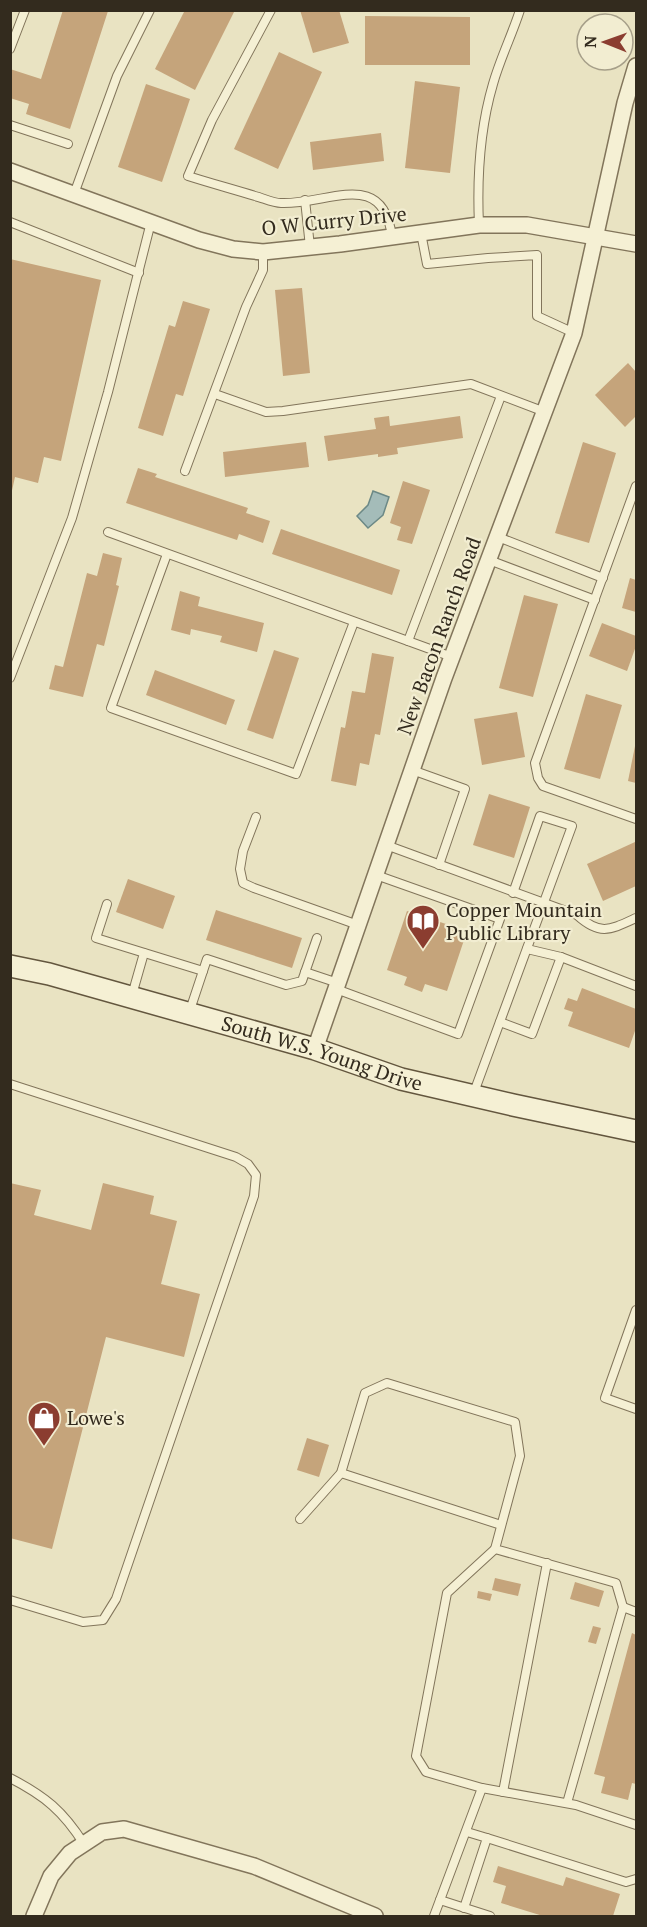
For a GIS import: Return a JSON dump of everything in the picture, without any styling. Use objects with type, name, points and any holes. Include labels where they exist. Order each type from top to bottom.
[{"type":"main road","name":"South W.S. Young Drive","points":[[10,966],[49,974],[315,1049],[401,1079],[472,1096],[635,1127]]},
{"type":"street","name":"New Bacon Ranch Road","points":[[315,1049],[452,657],[574,333],[625,103],[636,66]]},
{"type":"street","name":"O W Curry Drive","points":[[10,171],[200,240],[233,249],[263,252],[479,225],[527,225],[636,244]]},
{"type":"street","points":[[34,1917],[51,1876],[70,1853],[102,1832],[124,1829],[254,1866],[375,1917]]},
{"type":"lane","points":[[10,49],[26,10]]},
{"type":"lane","points":[[74,194],[117,76],[150,10]]},
{"type":"lane","points":[[271,10],[212,120],[188,176],[280,203],[358,194],[373,197],[382,206],[390,220],[392,237]]},
{"type":"lane","points":[[479,225],[478,196],[482,140],[493,85],[520,10]]},
{"type":"lane","points":[[10,125],[68,144]]},
{"type":"lane","points":[[305,200],[310,247]]},
{"type":"lane","points":[[10,222],[139,273]]},
{"type":"lane","points":[[10,678],[72,518],[108,392],[151,222]]},
{"type":"lane","points":[[422,233],[427,264],[537,255],[537,316],[574,333]]},
{"type":"lane","points":[[185,471],[246,307],[263,270],[263,252]]},
{"type":"lane","points":[[214,394],[266,412],[471,384],[545,412]]},
{"type":"lane","points":[[408,641],[501,396]]},
{"type":"lane","points":[[636,486],[535,763],[538,778],[543,786],[636,819]]},
{"type":"lane","points":[[108,532],[452,657]]},
{"type":"lane","points":[[498,537],[603,578]]},
{"type":"lane","points":[[167,554],[111,708],[296,774],[354,622]]},
{"type":"lane","points":[[489,560],[595,600]]},
{"type":"lane","points":[[412,770],[465,789],[439,865]]},
{"type":"lane","points":[[472,1096],[572,826],[540,816],[513,892]]},
{"type":"lane","points":[[256,817],[243,851],[240,869],[243,883],[358,925]]},
{"type":"lane","points":[[386,845],[577,915],[591,927],[605,930],[636,918]]},
{"type":"lane","points":[[305,972],[458,1034],[500,919],[376,875]]},
{"type":"lane","points":[[107,904],[96,938],[203,971]]},
{"type":"lane","points":[[188,1014],[207,959],[286,986],[302,981],[317,938]]},
{"type":"lane","points":[[527,949],[561,957],[636,986]]},
{"type":"lane","points":[[131,997],[144,953]]},
{"type":"lane","points":[[500,1022],[532,1034],[561,957]]},
{"type":"lane","points":[[10,1084],[236,1157],[248,1164],[256,1175],[254,1196],[116,1599],[103,1620],[83,1622],[10,1600]]},
{"type":"lane","points":[[636,1310],[605,1398],[636,1409]]},
{"type":"lane","points":[[300,1519],[341,1473],[365,1393],[387,1383],[515,1422],[520,1456],[495,1549],[447,1593],[416,1755],[426,1772],[482,1788],[567,1803],[636,1825]]},
{"type":"lane","points":[[341,1473],[501,1525]]},
{"type":"lane","points":[[495,1549],[616,1583],[623,1608],[567,1803]]},
{"type":"lane","points":[[503,1792],[546,1563]]},
{"type":"lane","points":[[623,1608],[636,1612]]},
{"type":"lane","points":[[10,1778],[51,1802],[72,1825],[84,1844]]},
{"type":"lane","points":[[434,1917],[482,1788]]},
{"type":"lane","points":[[467,1832],[626,1882],[636,1880]]},
{"type":"lane","points":[[464,1908],[487,1838]]},
{"type":"lane","points":[[440,1900],[490,1917]]},
{"type":"water","points":[[373,491],[389,497],[383,515],[368,528],[357,516],[368,505]]},
{"type":"building","points":[[63,10],[108,11],[70,129],[26,114],[29,104],[10,98],[10,69],[41,79]]},
{"type":"building","points":[[185,10],[235,10],[195,90],[155,69]]},
{"type":"building","points":[[300,10],[339,10],[349,43],[313,53]]},
{"type":"building","points":[[365,16],[470,17],[470,65],[365,65]]},
{"type":"building","points":[[279,52],[322,72],[278,169],[234,149]]},
{"type":"building","points":[[415,81],[460,87],[450,173],[405,168]]},
{"type":"building","points":[[146,84],[190,99],[162,182],[118,167]]},
{"type":"building","points":[[381,133],[384,161],[313,170],[310,142]]},
{"type":"building","points":[[10,259],[101,280],[61,461],[44,457],[38,483],[15,477],[11,495]]},
{"type":"building","points":[[302,288],[310,373],[283,376],[275,290]]},
{"type":"building","points":[[183,301],[210,309],[183,396],[176,394],[163,436],[138,428],[169,325],[175,327]]},
{"type":"building","points":[[628,363],[636,372],[636,416],[625,427],[595,395]]},
{"type":"building","points":[[389,416],[390,426],[460,416],[463,438],[397,448],[398,454],[378,457],[378,454],[328,461],[324,436],[376,429],[374,418]]},
{"type":"building","points":[[306,442],[309,467],[225,477],[223,452]]},
{"type":"building","points":[[583,442],[616,453],[589,543],[555,533]]},
{"type":"building","points":[[138,468],[157,474],[155,477],[248,508],[246,513],[270,521],[263,543],[239,534],[237,540],[126,503]]},
{"type":"building","points":[[403,481],[430,490],[412,544],[397,540],[401,527],[390,523]]},
{"type":"building","points":[[281,529],[400,570],[392,595],[272,554]]},
{"type":"building","points":[[103,553],[122,558],[116,585],[119,586],[104,646],[97,644],[83,697],[49,689],[55,665],[63,667],[87,573],[97,576]]},
{"type":"building","points":[[630,578],[636,580],[636,612],[622,608]]},
{"type":"building","points":[[180,591],[200,597],[198,606],[264,623],[257,652],[220,642],[222,636],[191,629],[190,635],[171,630]]},
{"type":"building","points":[[524,595],[558,604],[533,697],[499,688]]},
{"type":"building","points":[[602,623],[636,636],[636,646],[627,671],[589,656]]},
{"type":"building","points":[[274,650],[299,658],[273,739],[247,730]]},
{"type":"building","points":[[372,653],[394,657],[380,735],[375,734],[369,765],[360,763],[356,786],[331,781],[341,727],[345,728],[352,691],[365,693]]},
{"type":"building","points":[[155,670],[235,700],[226,725],[146,695]]},
{"type":"building","points":[[586,694],[622,705],[600,779],[564,769]]},
{"type":"building","points":[[517,712],[525,757],[482,765],[474,719]]},
{"type":"building","points":[[636,746],[636,783],[628,781]]},
{"type":"building","points":[[489,794],[530,807],[514,858],[473,845]]},
{"type":"building","points":[[635,842],[636,886],[603,901],[587,864]]},
{"type":"building","points":[[128,879],[175,896],[163,929],[116,912]]},
{"type":"building","points":[[216,910],[302,938],[292,968],[206,940]]},
{"type":"building","points":[[407,911],[467,931],[447,991],[425,984],[422,992],[404,985],[407,977],[387,970]]},
{"type":"building","points":[[582,988],[636,1009],[636,1028],[629,1048],[568,1026],[573,1012],[564,1009],[568,998],[577,1001]]},
{"type":"building","name":"Lowe's","points":[[10,1183],[41,1190],[34,1215],[91,1230],[103,1183],[154,1196],[150,1214],[177,1221],[161,1284],[200,1294],[184,1357],[106,1337],[52,1549],[10,1538]]},
{"type":"building","points":[[307,1438],[329,1445],[319,1477],[297,1470]]},
{"type":"building","points":[[495,1578],[521,1584],[518,1596],[492,1590]]},
{"type":"building","points":[[575,1582],[604,1591],[599,1607],[570,1599]]},
{"type":"building","points":[[478,1591],[492,1594],[490,1601],[477,1598]]},
{"type":"building","points":[[593,1626],[601,1628],[596,1644],[588,1642]]},
{"type":"building","points":[[632,1633],[636,1635],[636,1784],[632,1783],[628,1800],[601,1793],[605,1777],[594,1774]]},
{"type":"building","points":[[498,1866],[563,1886],[566,1877],[620,1894],[613,1916],[543,1916],[501,1903],[506,1886],[493,1882]]},
{"type":"place","name":"Copper Mountain Public Library","points":[[423,950]]},
{"type":"place","name":"Lowe's","points":[[44,1447]]}]
